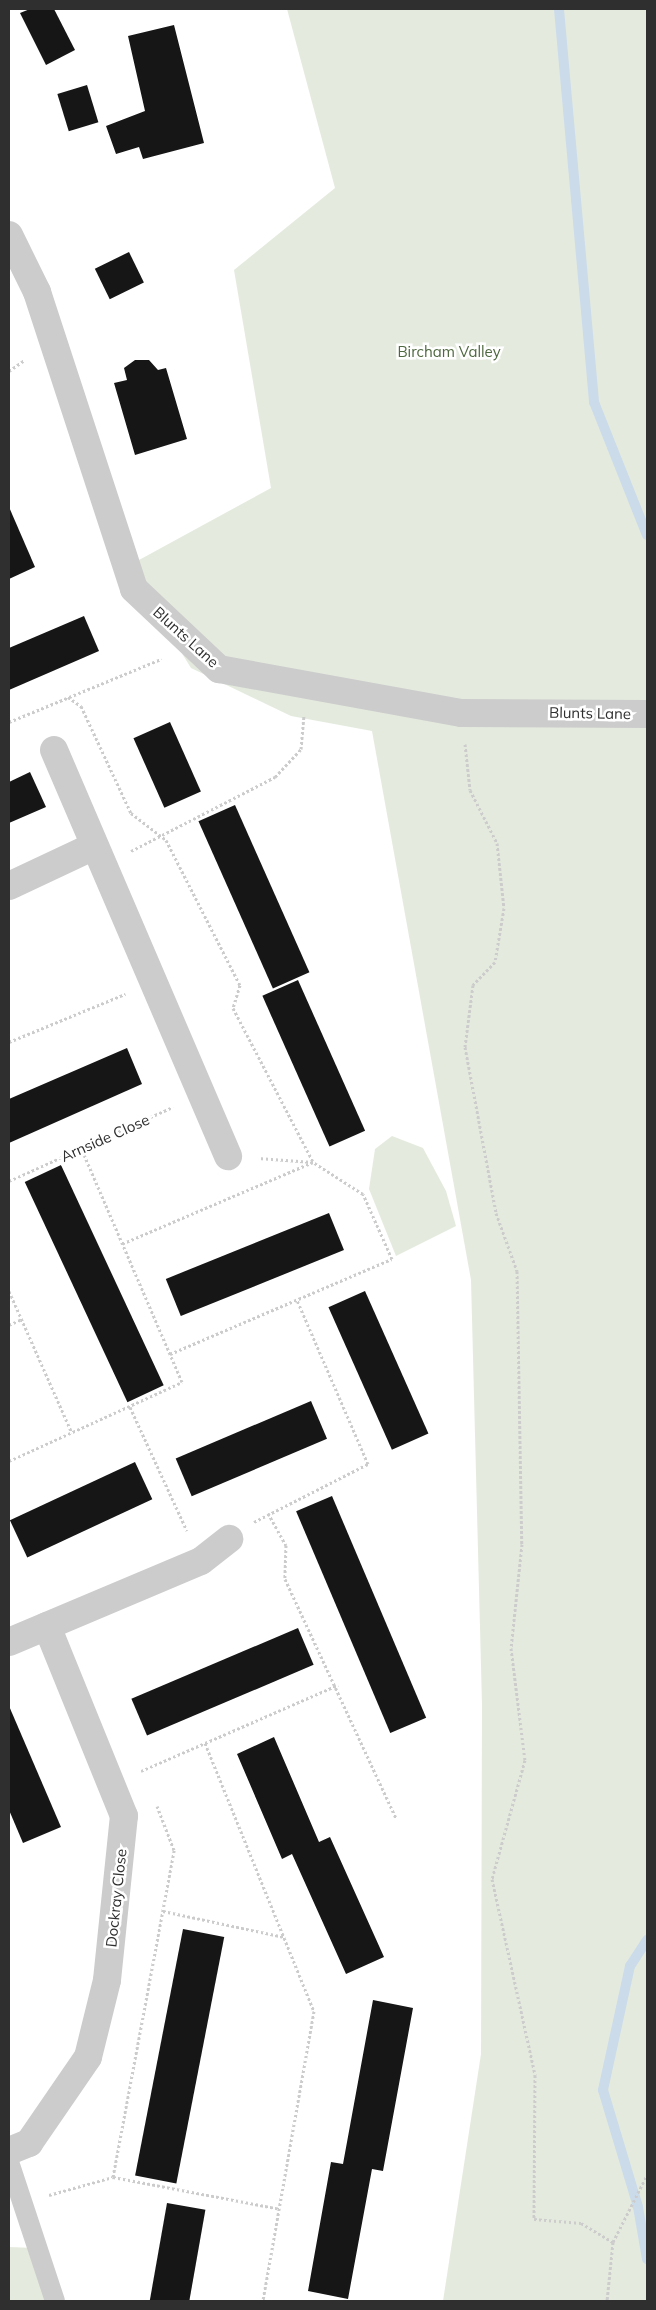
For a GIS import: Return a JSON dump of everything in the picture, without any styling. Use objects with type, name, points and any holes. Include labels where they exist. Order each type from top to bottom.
[{"type":"street","name":"Blunts Lane","points":[[9,235],[37,292],[134,589],[219,669],[461,713],[647,714]]},
{"type":"street","points":[[54,750],[228,1156]]},
{"type":"street","points":[[9,886],[94,846]]},
{"type":"street","points":[[9,1642],[200,1561],[229,1539]]},
{"type":"street","name":"Dockray Close","points":[[9,2151],[29,2143],[88,2057],[108,1980],[124,1816],[47,1626]]},
{"type":"lane","points":[[9,2162],[25,2202],[55,2301]]},
{"type":"path","points":[[9,722],[160,660]]},
{"type":"path","points":[[68,697],[81,706],[131,813],[159,834],[240,985],[233,1008],[313,1162]]},
{"type":"path","points":[[461,713],[470,790],[497,843],[504,908],[495,962],[473,985],[465,1047],[496,1213],[518,1272],[522,1544],[511,1648],[525,1760],[492,1879],[535,2075],[534,2219],[582,2223],[613,2242]]},
{"type":"path","points":[[140,846],[159,834],[275,777],[301,748]]},
{"type":"path","points":[[9,1042],[153,982]]},
{"type":"path","name":"Arnside Close","points":[[9,1181],[201,1094]]},
{"type":"path","points":[[9,1461],[182,1382],[81,1148]]},
{"type":"path","points":[[170,1354],[392,1259],[363,1194],[313,1162],[228,1156]]},
{"type":"path","points":[[122,1244],[313,1162]]},
{"type":"path","points":[[9,1291],[72,1433]]},
{"type":"path","points":[[229,1539],[268,1513],[368,1464],[297,1300]]},
{"type":"path","points":[[9,1325],[22,1319]]},
{"type":"path","points":[[130,1407],[200,1561]]},
{"type":"path","points":[[268,1513],[286,1545],[285,1580],[338,1685],[396,1818]]},
{"type":"path","points":[[146,1780],[142,1771],[338,1685]]},
{"type":"path","points":[[204,1743],[314,2011],[263,2301]]},
{"type":"path","points":[[113,2177],[174,1850],[153,1797]]},
{"type":"path","points":[[163,1911],[284,1937]]},
{"type":"path","points":[[607,2301],[613,2242],[647,2175]]},
{"type":"path","points":[[25,2202],[113,2177],[280,2209]]},
{"type":"green space","name":"Bircham Valley","points":[[287,9],[647,9],[647,2301],[443,2301],[481,2054],[482,1705],[471,1280],[372,731],[291,716],[191,668],[128,566],[271,488],[234,270],[335,188]]},
{"type":"green space","points":[[392,1136],[423,1148],[446,1191],[456,1226],[396,1256],[369,1189],[375,1149]]},
{"type":"green space","points":[[9,2247],[35,2248],[46,2301],[9,2301]]},
{"type":"building","points":[[30,9],[54,9],[75,50],[46,65],[20,13]]},
{"type":"building","points":[[174,25],[204,143],[143,159],[139,147],[116,154],[106,126],[145,111],[128,36]]},
{"type":"building","points":[[87,85],[98,122],[69,131],[57,94]]},
{"type":"building","points":[[129,252],[144,283],[110,299],[95,269]]},
{"type":"building","points":[[135,360],[149,360],[158,370],[166,368],[187,439],[135,455],[114,383],[127,380],[124,368]]},
{"type":"building","points":[[9,507],[35,567],[9,579]]},
{"type":"building","points":[[84,616],[99,651],[9,690],[9,648]]},
{"type":"building","points":[[170,722],[201,791],[164,808],[133,738]]},
{"type":"building","points":[[30,772],[46,807],[9,823],[9,782]]},
{"type":"building","points":[[235,805],[309,972],[273,988],[198,821]]},
{"type":"building","points":[[298,980],[365,1131],[329,1147],[262,996]]},
{"type":"building","points":[[127,1048],[142,1084],[9,1143],[9,1099]]},
{"type":"building","points":[[61,1165],[164,1385],[127,1402],[25,1182]]},
{"type":"building","points":[[329,1213],[344,1250],[181,1316],[166,1279]]},
{"type":"building","points":[[365,1291],[428,1434],[392,1450],[328,1307]]},
{"type":"building","points":[[311,1401],[327,1439],[192,1496],[176,1458]]},
{"type":"building","points":[[135,1462],[152,1499],[27,1557],[10,1520]]},
{"type":"building","points":[[332,1496],[426,1718],[390,1733],[296,1511]]},
{"type":"building","points":[[298,1628],[314,1665],[147,1736],[131,1699]]},
{"type":"building","points":[[9,1706],[61,1827],[23,1843],[9,1810]]},
{"type":"building","points":[[274,1737],[319,1842],[330,1837],[384,1957],[346,1974],[292,1854],[282,1859],[237,1754]]},
{"type":"building","points":[[183,1929],[224,1937],[176,2183],[135,2175]]},
{"type":"building","points":[[373,2000],[413,2008],[383,2171],[372,2169],[348,2299],[308,2291],[331,2162],[343,2164]]},
{"type":"building","points":[[167,2203],[205,2210],[189,2301],[150,2301]]},
{"type":"waterway","points":[[559,9],[594,402],[647,535]]},
{"type":"waterway","points":[[647,1940],[630,1966],[603,2090],[638,2207],[647,2259]]}]
